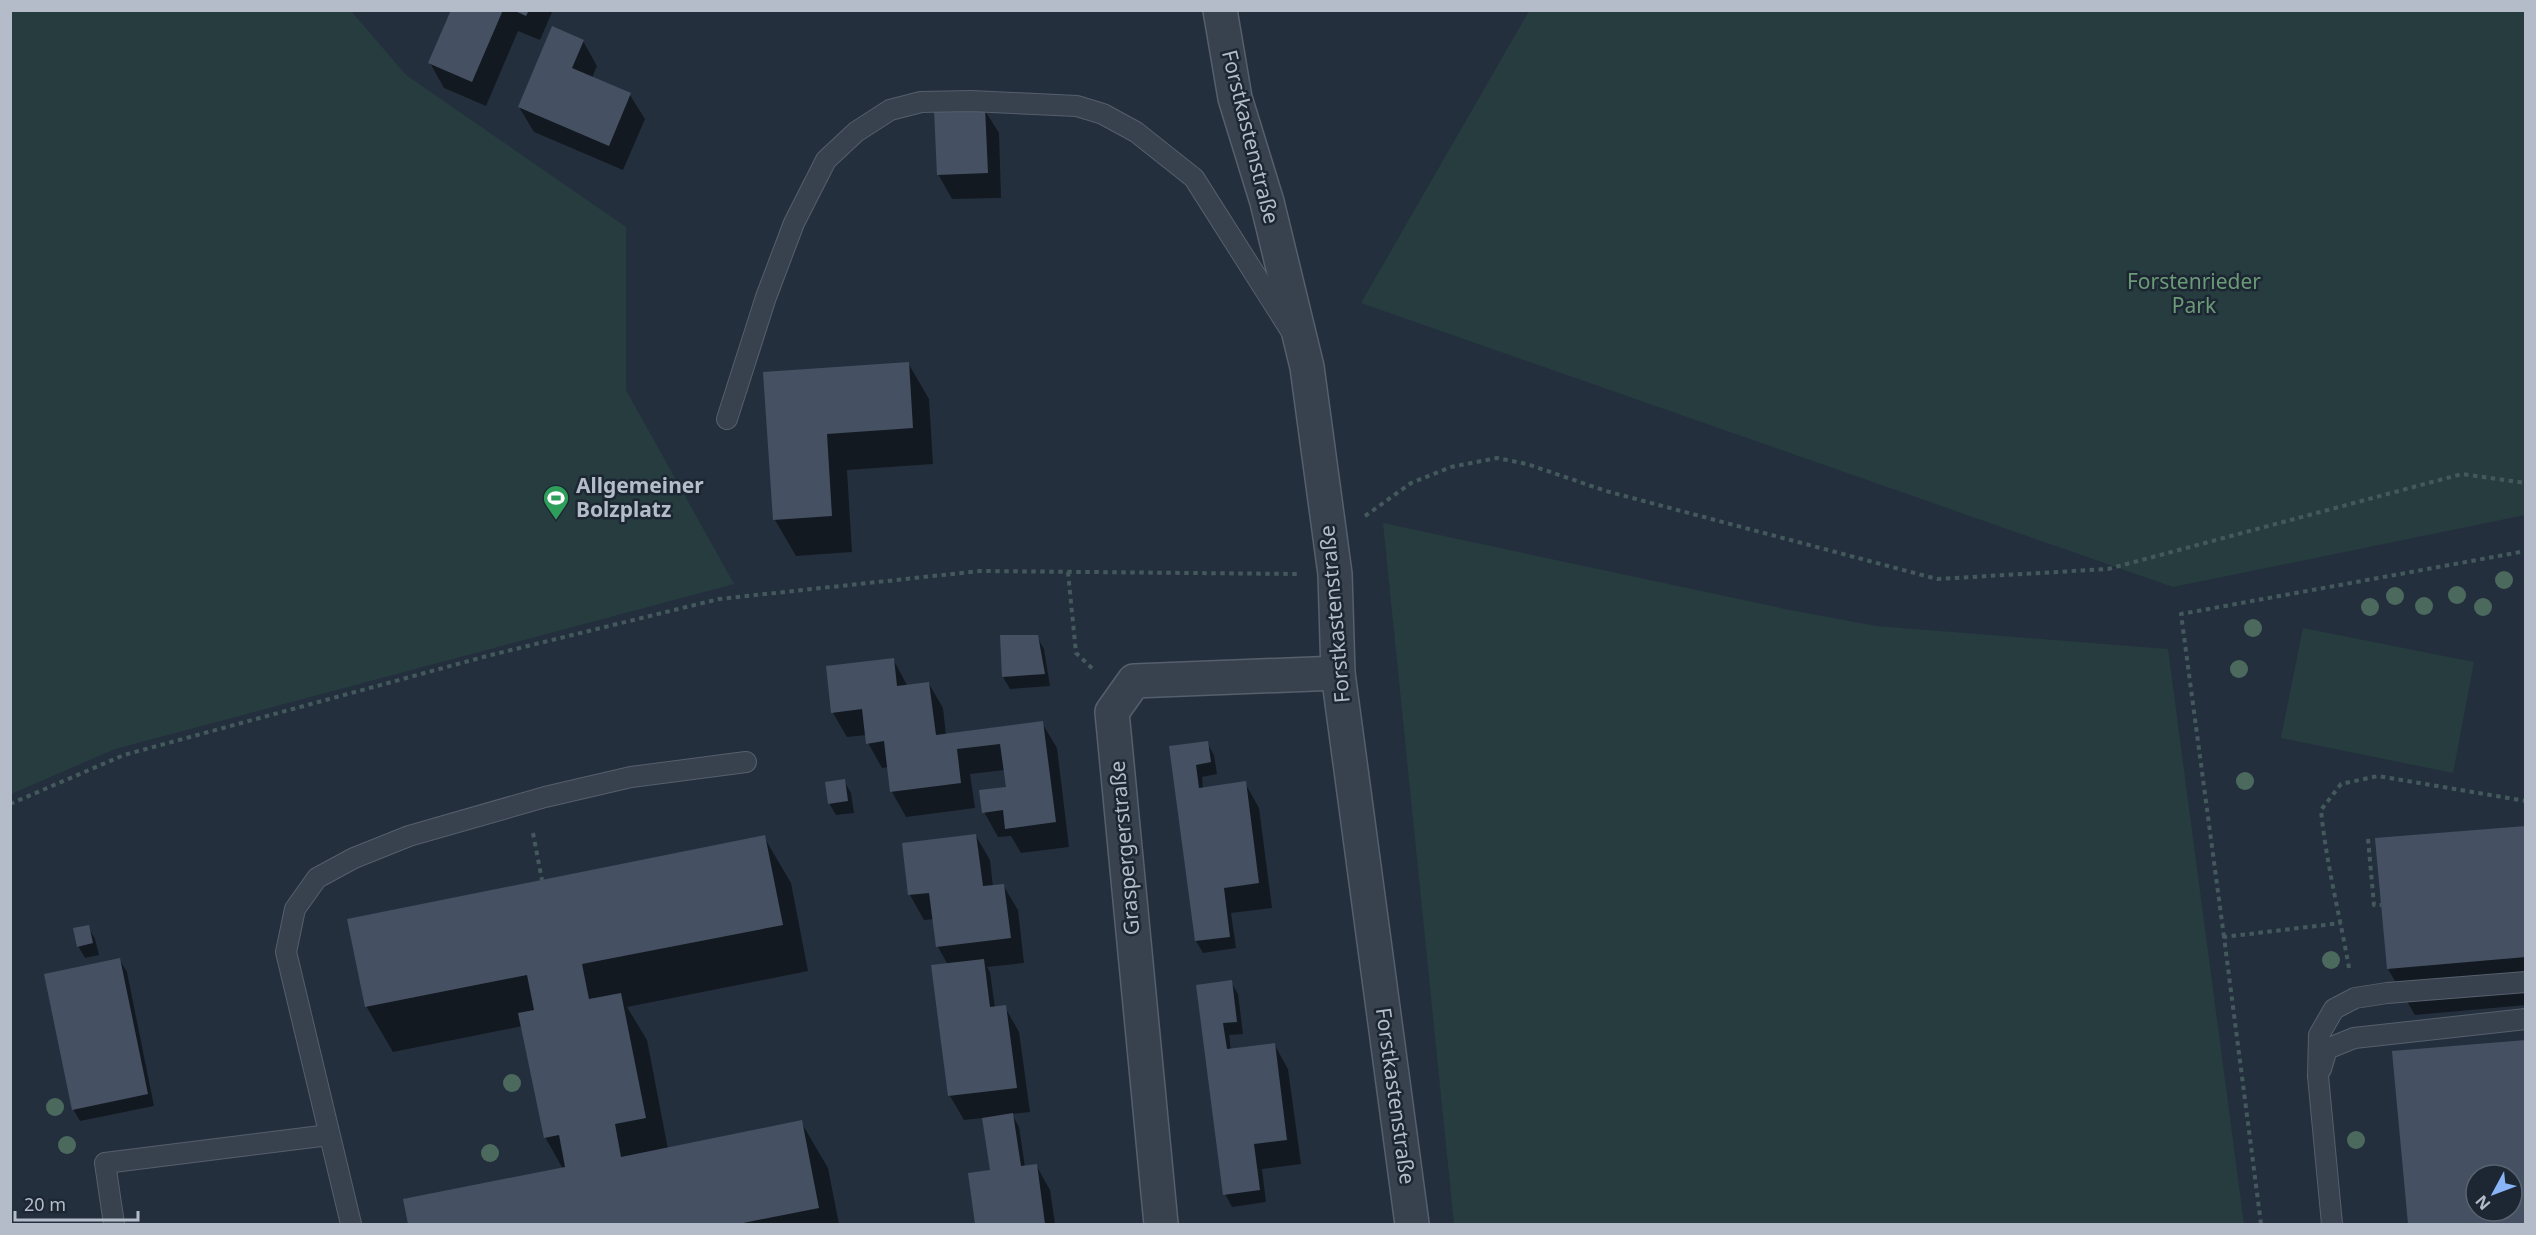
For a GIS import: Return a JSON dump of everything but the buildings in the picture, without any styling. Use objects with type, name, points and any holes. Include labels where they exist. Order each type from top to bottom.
[{"type":"street","name":"Forstkastenstraße","points":[[1220,10],[1235,98],[1266,202],[1307,367],[1335,574],[1338,674],[1412,1224]]},
{"type":"street","name":"Graspergerstraße","points":[[1161,1224],[1112,712],[1134,681],[1338,674]]},
{"type":"lane","points":[[728,418],[778,265],[794,223],[826,160],[856,132],[890,110],[921,102],[971,101],[1077,106],[1103,114],[1136,132],[1194,178],[1286,325],[1301,343]]},
{"type":"lane","points":[[351,1224],[286,952],[295,909],[317,878],[354,858],[409,836],[527,803],[631,777],[746,762]]},
{"type":"lane","points":[[2332,1224],[2318,1076],[2319,1035],[2334,1009],[2355,998],[2387,993],[2526,982]]},
{"type":"lane","points":[[2318,1076],[2328,1049],[2354,1038],[2526,1019]]},
{"type":"lane","points":[[114,1224],[105,1162],[329,1135]]},
{"type":"path","points":[[1330,535],[1354,525],[1386,499],[1411,483],[1451,466],[1497,458],[1527,464],[1606,491],[1937,579],[2108,569],[2462,474],[2526,483]]},
{"type":"path","points":[[2261,1224],[2181,614],[2526,551]]},
{"type":"path","points":[[10,804],[124,755],[487,656],[719,599],[980,572],[1335,574]]},
{"type":"path","points":[[1068,572],[1076,653]]},
{"type":"path","points":[[2355,998],[2325,848],[2321,810],[2342,784],[2378,776],[2526,801]]},
{"type":"path","points":[[527,803],[542,880]]},
{"type":"path","points":[[2368,839],[2374,905],[2381,905]]},
{"type":"path","points":[[2224,938],[2341,923]]},
{"type":"green space","points":[[11,10],[351,11],[406,75],[626,227],[626,390],[734,584],[115,749],[11,794]]},
{"type":"green space","name":"Forstenrieder Park","points":[[1529,11],[2525,11],[2525,515],[2173,587],[1361,303]]},
{"type":"green space","points":[[1383,523],[1790,610],[1876,626],[2168,649],[2244,1224],[1454,1224]]},
{"type":"green space","points":[[2303,628],[2474,662],[2453,773],[2281,738]]},
{"type":"place","name":"Allgemeiner Bolzplatz","points":[[556,521]]}]
